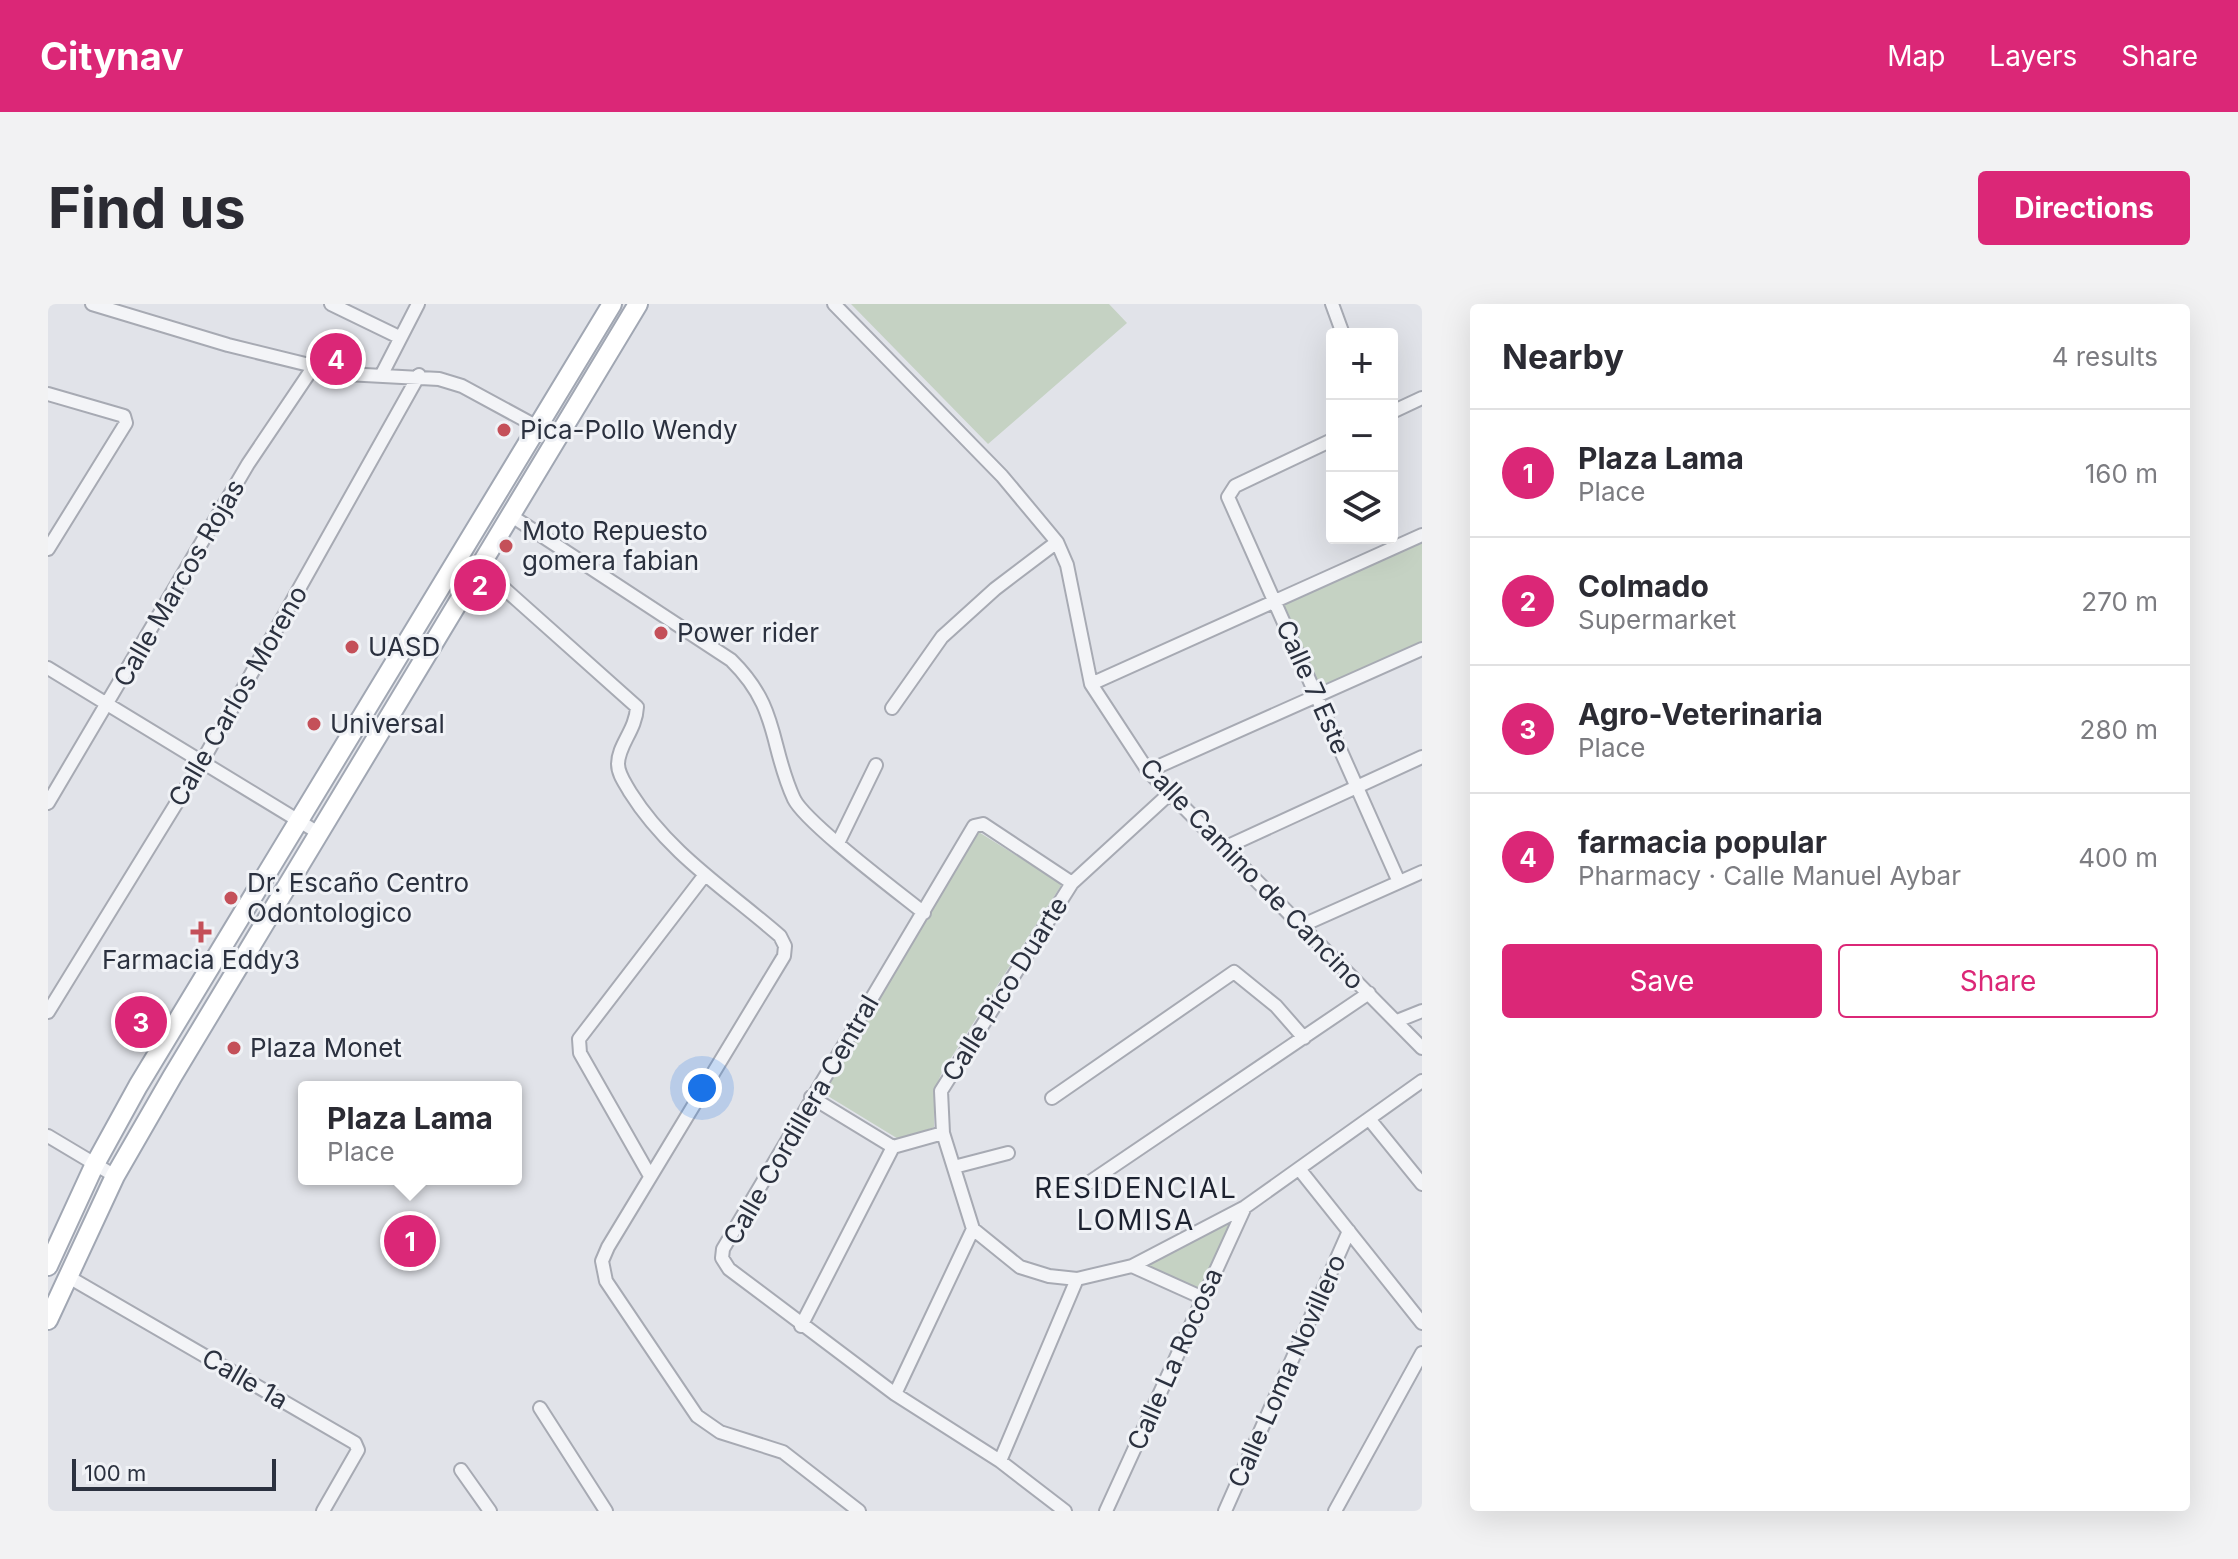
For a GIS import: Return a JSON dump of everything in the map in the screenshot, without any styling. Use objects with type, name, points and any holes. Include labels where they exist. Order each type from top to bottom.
[{"type":"main road","points":[[48,1266],[94,1166],[612,304]]},
{"type":"main road","points":[[48,1320],[115,1176],[317,832],[638,304]]},
{"type":"street","points":[[92,304],[228,345],[346,374],[419,375],[462,386],[556,437]]},
{"type":"street","points":[[331,304],[399,337]]},
{"type":"street","points":[[382,374],[418,304]]},
{"type":"street","name":"Calle Camino de Cancino","points":[[834,304],[1002,476],[1057,542],[1067,565],[1091,684],[1148,771],[1168,795],[1226,847],[1422,1048]]},
{"type":"street","points":[[1332,304],[1341,328]]},
{"type":"street","name":"Calle Marcos Rojas","points":[[48,803],[109,705],[248,464],[314,366]]},
{"type":"street","name":"Calle Carlos Moreno","points":[[48,1012],[203,760],[419,375]]},
{"type":"street","points":[[48,394],[126,419],[88,487],[48,549]]},
{"type":"street","points":[[1398,409],[1422,398]]},
{"type":"street","name":"Calle 7 Este","points":[[1326,443],[1229,491],[1228,497],[1399,882]]},
{"type":"street","points":[[510,515],[704,641],[745,674],[767,710],[795,801],[924,913]]},
{"type":"street","points":[[1091,684],[1422,535]]},
{"type":"street","points":[[892,708],[942,637],[995,589],[1057,542]]},
{"type":"street","points":[[479,566],[637,707],[636,721],[620,751],[617,766],[649,821],[704,876],[776,933],[785,951],[602,1261],[606,1281],[697,1416],[720,1432],[783,1452],[859,1511]]},
{"type":"street","points":[[1148,771],[1422,649]]},
{"type":"street","points":[[48,668],[317,832]]},
{"type":"street","points":[[1226,847],[1422,757]]},
{"type":"street","points":[[839,841],[876,765]]},
{"type":"street","name":"Calle Pico Duarte","points":[[973,1229],[943,1133],[941,1091],[1072,883],[1168,795]]},
{"type":"street","name":"Calle Cordillera Central","points":[[1065,1511],[1000,1461],[895,1394],[801,1326],[729,1269],[722,1258],[723,1249],[811,1097],[979,823],[1072,883]]},
{"type":"street","points":[[1303,925],[1422,872]]},
{"type":"street","points":[[650,1176],[580,1053],[579,1039],[704,876]]},
{"type":"street","points":[[1052,1098],[1234,972],[1276,1006],[1304,1038]]},
{"type":"street","points":[[1084,1186],[1369,993]]},
{"type":"street","points":[[1397,1021],[1422,1011]]},
{"type":"street","points":[[895,1394],[973,1229],[1020,1267],[1049,1276],[1077,1279],[1132,1266],[1245,1207],[1422,1081]]},
{"type":"street","points":[[811,1097],[893,1147],[943,1133]]},
{"type":"street","points":[[1370,1120],[1422,1184]]},
{"type":"street","points":[[48,1136],[115,1176]]},
{"type":"street","points":[[801,1326],[893,1147]]},
{"type":"street","points":[[954,1167],[1008,1153]]},
{"type":"street","points":[[1300,1170],[1422,1323]]},
{"type":"street","name":"Calle La Rocosa","points":[[1106,1511],[1245,1207]]},
{"type":"street","name":"Calle Loma Novillero","points":[[1225,1511],[1349,1231]]},
{"type":"street","points":[[1132,1266],[1203,1298]]},
{"type":"street","name":"Calle 1a","points":[[67,1276],[355,1443],[358,1450],[323,1511]]},
{"type":"street","points":[[1000,1461],[1077,1279]]},
{"type":"street","points":[[1335,1511],[1422,1353]]},
{"type":"street","points":[[540,1408],[606,1511]]},
{"type":"street","points":[[461,1470],[490,1511]]},
{"type":"green space","points":[[851,304],[1109,304],[1127,323],[988,444]]},
{"type":"green space","points":[[1422,541],[1422,643],[1319,689],[1282,605]]},
{"type":"green space","points":[[977,831],[1062,884],[942,1072],[934,1091],[934,1127],[900,1140],[823,1093]]},
{"type":"green space","points":[[1236,1214],[1197,1293],[1141,1267]]},
{"type":"place","name":"farmacia popular","points":[[336,359]]},
{"type":"place","name":"Pica-Pollo Wendy","points":[[504,430]]},
{"type":"place","name":"Moto Repuesto gomera fabian","points":[[506,546]]},
{"type":"place","name":"Colmado","points":[[480,585]]},
{"type":"place","name":"Power rider","points":[[661,633]]},
{"type":"place","name":"UASD","points":[[352,647]]},
{"type":"place","name":"Universal","points":[[314,724]]},
{"type":"place","name":"Dr. Escaño Centro Odontologico","points":[[231,898]]},
{"type":"place","name":"Farmacia Eddy3","points":[[201,932]]},
{"type":"place","name":"Agro-Veterinaria","points":[[141,1022]]},
{"type":"place","name":"Plaza Monet","points":[[234,1048]]},
{"type":"place","name":"Plaza Lama","points":[[410,1241]]},
{"type":"district","name":"RESIDENCIAL LOMISA","points":[[1136,1204]]}]
